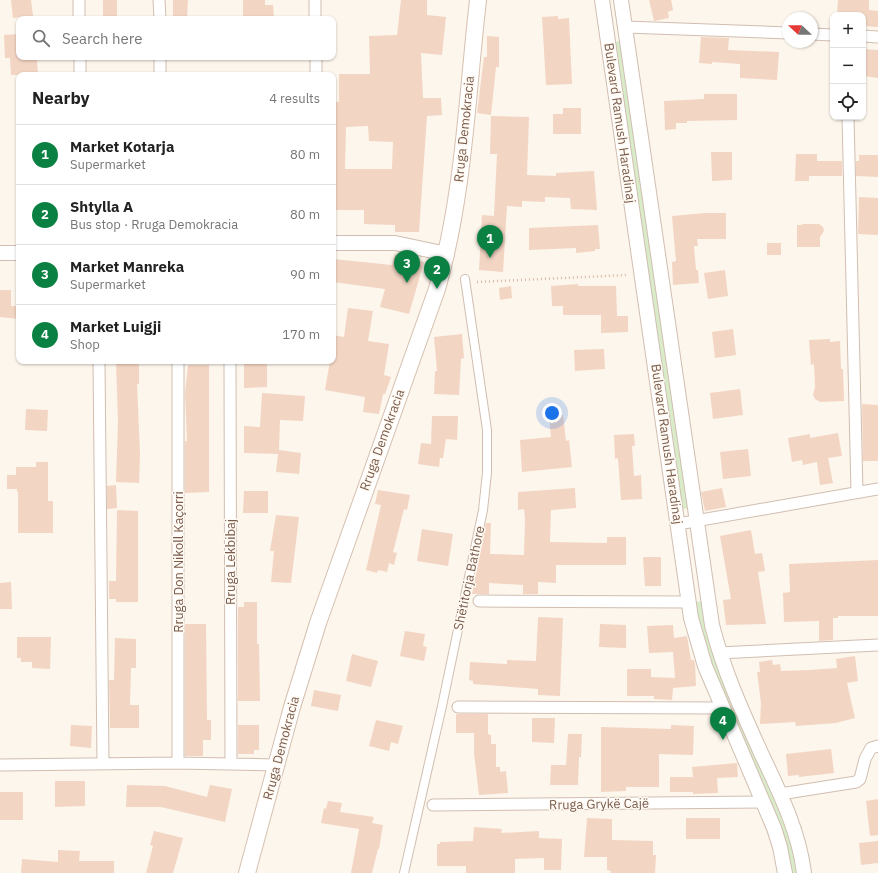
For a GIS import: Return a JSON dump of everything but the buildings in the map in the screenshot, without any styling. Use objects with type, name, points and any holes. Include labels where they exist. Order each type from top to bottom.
[{"type":"main road","name":"Rruga Demokracia","points":[[247,873],[292,707],[332,580],[437,289],[447,254],[458,198],[478,0]]},
{"type":"street","points":[[79,0],[79,16]]},
{"type":"street","points":[[159,0],[160,16]]},
{"type":"street","points":[[315,0],[315,16]]},
{"type":"street","name":"Bulevard Ramush Haradinaj","points":[[602,0],[688,602],[697,642],[722,708],[764,802],[780,847],[785,873]]},
{"type":"street","name":"Bulevard Ramush Haradinaj","points":[[621,0],[669,320],[696,521],[712,625],[719,653],[780,794],[797,841],[804,873]]},
{"type":"street","points":[[605,26],[782,33]]},
{"type":"street","points":[[818,34],[830,35]]},
{"type":"street","points":[[866,36],[878,37]]},
{"type":"street","points":[[80,60],[80,72]]},
{"type":"street","points":[[160,60],[160,72]]},
{"type":"street","points":[[316,60],[316,72]]},
{"type":"street","points":[[848,120],[856,491]]},
{"type":"street","points":[[336,243],[395,243],[447,254]]},
{"type":"street","points":[[0,253],[16,252]]},
{"type":"street","name":"Shëtitorja Bathore","points":[[404,873],[442,706],[483,510],[487,473],[486,430],[465,279]]},
{"type":"street","points":[[99,364],[102,764]]},
{"type":"street","name":"Rruga Don Nikoll Kaçorri","points":[[178,364],[178,763]]},
{"type":"street","name":"Rruga Lekbibaj","points":[[230,364],[231,763]]},
{"type":"street","points":[[678,524],[856,491],[878,489]]},
{"type":"street","points":[[479,601],[688,602]]},
{"type":"street","points":[[719,653],[878,645]]},
{"type":"street","points":[[458,706],[722,708]]},
{"type":"street","points":[[780,794],[856,782],[860,779],[867,753],[871,748],[878,746]]},
{"type":"street","points":[[0,765],[231,763],[276,765]]},
{"type":"street","name":"Rruga Grykë Cajë","points":[[433,805],[764,802]]},
{"type":"path","points":[[465,279],[480,283],[642,275]]},
{"type":"green space","points":[[621,41],[690,508],[682,509],[666,391],[613,42]]},
{"type":"green space","points":[[703,601],[790,832],[799,873],[792,873],[787,849],[779,826],[715,671],[707,648],[695,602]]},
{"type":"place","name":"Market Kotarja","points":[[490,258]]},
{"type":"place","name":"Market Manreka","points":[[407,283]]},
{"type":"place","name":"Shtylla A","points":[[437,289]]},
{"type":"place","name":"Market Luigji","points":[[723,740]]}]
